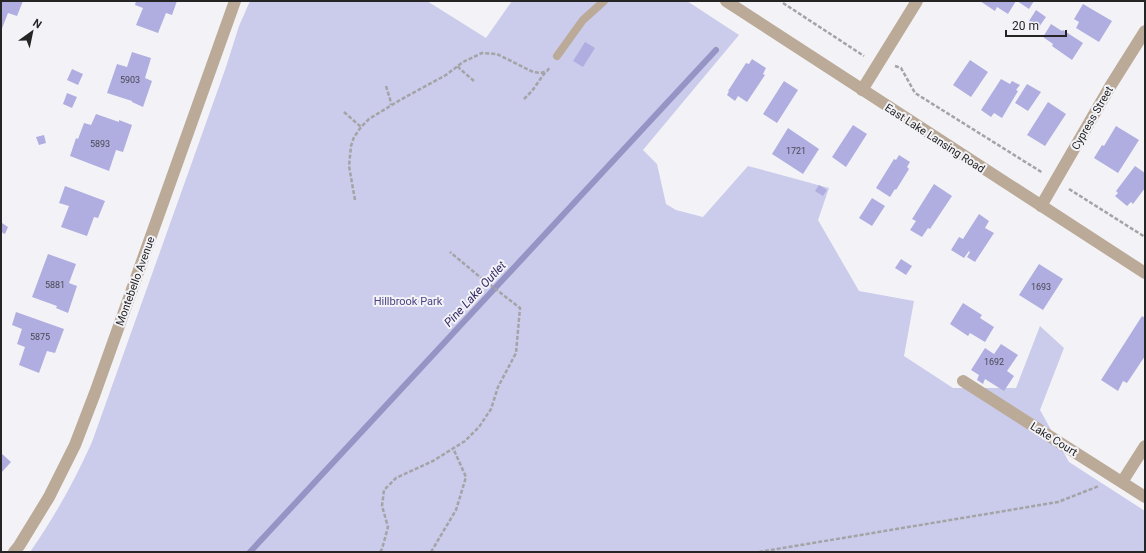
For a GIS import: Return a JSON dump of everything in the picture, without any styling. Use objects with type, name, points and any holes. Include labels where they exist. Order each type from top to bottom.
[{"type":"street","name":"Montebello Avenue","points":[[14,552],[49,497],[75,445],[235,1]]},
{"type":"street","name":"East Lake Lansing Road","points":[[726,1],[1145,273]]},
{"type":"street","points":[[862,90],[917,1]]},
{"type":"street","name":"Cypress Street","points":[[1041,206],[1111,85],[1145,31]]},
{"type":"street","name":"Lake Court","points":[[963,381],[1145,497]]},
{"type":"street","points":[[1122,482],[1145,446]]},
{"type":"lane","points":[[558,56],[579,25],[604,1]]},
{"type":"path","points":[[783,3],[863,56],[901,68],[915,93],[1145,236]]},
{"type":"path","points":[[355,200],[349,166],[349,157],[354,137],[369,119],[391,105],[446,75],[472,57],[482,54],[497,54],[533,72],[541,73],[546,71]]},
{"type":"path","points":[[524,99],[532,91],[546,71],[551,67],[558,56]]},
{"type":"path","points":[[458,66],[460,70],[474,81]]},
{"type":"path","points":[[386,86],[391,105]]},
{"type":"path","points":[[344,112],[361,127]]},
{"type":"path","points":[[380,552],[388,527],[382,506],[384,490],[396,478],[433,461],[465,441],[479,427],[491,409],[498,387],[516,353],[520,308],[450,252]]},
{"type":"path","points":[[431,552],[456,510],[466,477],[453,448]]},
{"type":"path","points":[[759,552],[1058,502],[1098,486],[1122,482]]},
{"type":"green space","name":"Hillbrook Park","points":[[250,1],[427,1],[486,38],[512,1],[687,1],[739,35],[643,150],[657,164],[666,204],[676,210],[703,217],[748,166],[829,188],[818,220],[859,291],[914,301],[904,356],[953,388],[1016,388],[1040,326],[1064,348],[1040,410],[1069,462],[1145,511],[1145,552],[30,552],[64,498],[92,442],[226,67],[239,26]]},
{"type":"building","points":[[1,1],[23,1],[17,16],[8,13],[1,31]]},
{"type":"building","points":[[136,1],[177,1],[172,15],[166,13],[158,33],[136,25],[143,8],[135,5]]},
{"type":"building","points":[[980,1],[1016,1],[1008,14],[997,7],[995,11]]},
{"type":"building","points":[[1017,1],[1034,1],[1029,9]]},
{"type":"building","points":[[1083,4],[1112,21],[1099,42],[1076,28],[1079,22],[1074,19]]},
{"type":"building","points":[[1036,10],[1046,17],[1039,27],[1029,21]]},
{"type":"building","points":[[1051,24],[1083,43],[1072,60],[1052,46],[1053,44],[1043,37]]},
{"type":"building","points":[[585,42],[595,48],[583,67],[573,61]]},
{"type":"building","points":[[132,52],[151,58],[145,78],[152,81],[143,107],[132,101],[107,93],[117,64],[127,67]]},
{"type":"building","points":[[752,59],[766,68],[763,74],[765,75],[747,102],[738,96],[735,101],[727,95],[728,91],[746,63],[749,64]]},
{"type":"building","points":[[970,60],[988,72],[971,97],[953,85]]},
{"type":"building","points":[[72,69],[83,74],[78,85],[67,80]]},
{"type":"building","points":[[1001,79],[1010,84],[1012,81],[1020,85],[1002,118],[994,113],[991,117],[981,110]]},
{"type":"building","points":[[784,81],[798,90],[777,123],[763,114]]},
{"type":"building","points":[[1027,84],[1041,92],[1028,111],[1015,103]]},
{"type":"building","points":[[67,93],[77,97],[72,108],[63,104]]},
{"type":"building","points":[[1048,102],[1066,114],[1045,146],[1027,135]]},
{"type":"building","points":[[96,114],[132,125],[123,152],[116,150],[109,171],[70,156],[76,138],[78,139],[84,123],[91,125]]},
{"type":"building","points":[[853,125],[867,134],[846,167],[832,157]]},
{"type":"building","points":[[1116,126],[1139,140],[1118,173],[1094,158],[1102,145],[1104,146]]},
{"type":"building","points":[[788,128],[819,149],[803,174],[772,154]]},
{"type":"building","points":[[44,135],[46,143],[39,145],[36,137]]},
{"type":"building","points":[[899,155],[910,162],[907,167],[909,169],[890,197],[876,188],[894,159],[896,160]]},
{"type":"building","points":[[1135,166],[1145,173],[1145,188],[1133,204],[1131,202],[1127,206],[1115,196],[1118,193],[1116,191]]},
{"type":"building","points":[[934,184],[952,196],[930,229],[928,228],[922,237],[910,230],[916,221],[912,219]]},
{"type":"building","points":[[819,185],[827,190],[823,196],[815,191]]},
{"type":"building","points":[[65,186],[105,201],[98,218],[94,217],[87,236],[61,227],[69,206],[59,203]]},
{"type":"building","points":[[872,198],[885,206],[872,226],[859,218]]},
{"type":"building","points":[[979,214],[989,221],[985,228],[994,233],[975,262],[967,257],[970,252],[969,251],[964,258],[951,250],[959,237],[963,239]]},
{"type":"building","points":[[2,223],[8,227],[5,234],[1,232]]},
{"type":"building","points":[[48,254],[76,264],[69,283],[77,286],[68,313],[56,308],[57,306],[32,297]]},
{"type":"building","points":[[901,259],[912,266],[906,275],[895,268]]},
{"type":"building","points":[[1039,264],[1063,279],[1043,310],[1019,295]]},
{"type":"building","points":[[963,303],[982,315],[980,318],[994,327],[985,342],[970,333],[968,336],[950,324]]},
{"type":"building","points":[[16,312],[64,329],[55,353],[47,351],[39,373],[19,365],[25,347],[17,344],[22,329],[12,325]]},
{"type":"building","points":[[1142,316],[1145,318],[1145,356],[1127,383],[1123,381],[1118,391],[1101,380]]},
{"type":"building","points":[[1001,344],[1018,355],[1007,371],[1014,376],[1004,391],[985,379],[983,384],[977,380],[979,375],[971,370],[985,348],[994,354]]},
{"type":"building","points":[[1,453],[11,462],[1,473]]},
{"type":"waterway","name":"Pine Lake Outlet","points":[[250,552],[716,50]]}]
